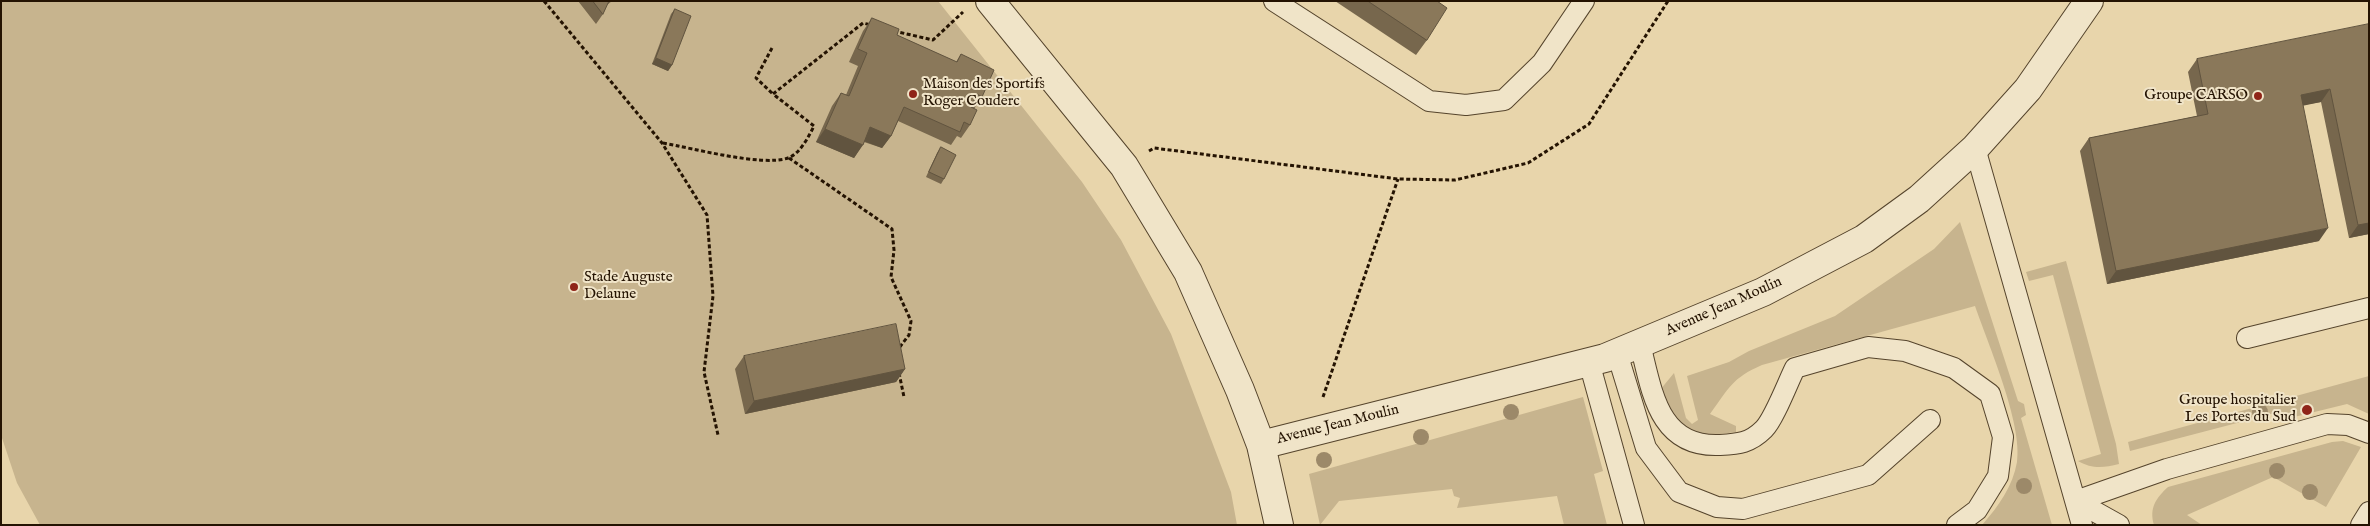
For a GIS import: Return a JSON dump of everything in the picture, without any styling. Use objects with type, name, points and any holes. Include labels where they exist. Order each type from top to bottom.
[{"type":"street","points":[[990,1],[1124,166],[1188,272],[1240,390],[1261,445],[1279,525]]},
{"type":"street","name":"Avenue Jean Moulin","points":[[1261,445],[1589,362],[1628,349],[1763,292],[1864,239],[1919,199],[1975,148],[2028,89],[2089,1]]},
{"type":"lane","points":[[1274,1],[1429,101],[1466,105],[1504,100],[1542,63],[1584,1]]},
{"type":"lane","points":[[1975,148],[2082,525]]},
{"type":"lane","points":[[2247,338],[2369,308]]},
{"type":"lane","points":[[1628,349],[1662,418],[1682,438],[1708,446],[1743,444],[1765,428],[1796,368],[1868,347],[1905,351],[1954,368],[1990,394],[2003,437],[1998,476],[1977,510],[1957,525]]},
{"type":"lane","points":[[1628,349],[1646,448],[1678,492],[1717,507],[1743,509],[1868,475],[1930,420]]},
{"type":"lane","points":[[1589,362],[1634,525]]},
{"type":"lane","points":[[2076,501],[2167,468],[2327,424],[2348,425],[2369,433]]},
{"type":"lane","points":[[2076,501],[2118,525]]},
{"type":"lane","points":[[2361,525],[2369,512]]},
{"type":"path","points":[[544,1],[662,143],[707,215],[713,296],[704,372],[718,435]]},
{"type":"path","points":[[1124,166],[1154,148],[1398,179],[1455,180],[1528,163],[1589,124],[1668,1]]},
{"type":"path","points":[[889,30],[933,40],[958,16]]},
{"type":"path","points":[[773,94],[863,23],[872,25]]},
{"type":"path","points":[[772,48],[756,78],[814,126],[806,141],[789,158]]},
{"type":"path","points":[[662,143],[755,160],[789,158],[892,229],[894,250],[891,277],[911,320],[909,335],[894,354]]},
{"type":"path","points":[[1311,431],[1398,179]]},
{"type":"path","points":[[898,371],[904,397]]},
{"type":"shaded area","name":"Stade Auguste Delaune","points":[[1,1],[938,1],[1082,182],[1121,240],[1171,334],[1231,492],[1237,525],[40,525],[17,483],[1,435]]},
{"type":"shaded area","points":[[1960,222],[2018,401],[2024,404],[2026,415],[2021,418],[2052,525],[1982,525],[1994,511],[2012,479],[2017,462],[2017,446],[2010,406],[1975,306],[1762,365],[1744,374],[1727,390],[1710,414],[1736,426],[1736,432],[1695,434],[1681,425],[1675,417],[1660,390],[1674,373],[1686,418],[1692,424],[1698,420],[1687,376],[1729,362],[1749,351],[1835,316],[1934,249]]},
{"type":"shaded area","points":[[2066,261],[2116,444],[2119,464],[2098,467],[2078,461],[2101,454],[2053,275],[2029,281],[2026,272]]},
{"type":"shaded area","points":[[2369,376],[2369,414],[2347,404],[2286,419],[2279,412],[2130,451],[2128,442]]},
{"type":"shaded area","points":[[1583,397],[1603,471],[1594,474],[1607,525],[1564,525],[1557,496],[1457,508],[1460,498],[1454,496],[1452,489],[1339,501],[1320,525],[1309,474]]},
{"type":"shaded area","points":[[2343,441],[2361,447],[2326,507],[2273,477],[2187,515],[2202,525],[2154,525],[2153,508],[2160,495],[2168,487],[2332,442]]},
{"type":"building","points":[[593,1],[609,1],[603,14]]},
{"type":"building","points":[[1368,1],[1437,1],[1447,8],[1427,40]]},
{"type":"building","points":[[675,9],[691,16],[672,65],[656,58]]},
{"type":"building","name":"Maison des Sportifs Roger Couderc","points":[[872,18],[899,29],[897,35],[957,62],[961,54],[994,70],[982,97],[977,94],[971,107],[977,110],[970,125],[964,122],[960,132],[904,107],[891,136],[870,127],[863,145],[825,129],[841,93],[849,96],[867,53],[858,49]]},
{"type":"building","points":[[2369,24],[2369,223],[2358,225],[2330,89],[2301,95],[2328,228],[2116,271],[2089,138],[2208,114],[2197,59]]},
{"type":"building","points":[[941,147],[956,155],[944,179],[929,172]]},
{"type":"building","points":[[896,324],[905,369],[754,401],[744,356]]},
{"type":"place","name":"Maison des Sportifs Roger Couderc","points":[[913,94]]},
{"type":"place","name":"Groupe CARSO","points":[[2258,96]]},
{"type":"place","name":"Stade Auguste Delaune","points":[[574,287]]},
{"type":"place","name":"Groupe hospitalier Les Portes du Sud","points":[[2307,410]]}]
